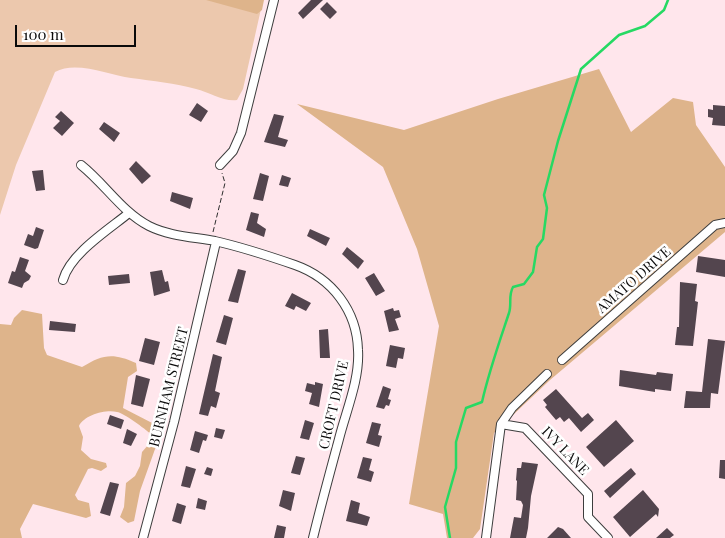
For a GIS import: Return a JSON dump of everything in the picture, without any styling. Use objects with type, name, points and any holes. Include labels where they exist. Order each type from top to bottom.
[{"type":"street","points":[[220,165],[233,151],[241,133],[274,0]]},
{"type":"street","name":"CROFT DRIVE","points":[[81,166],[108,189],[129,213],[149,226],[163,231],[216,242],[297,266],[322,279],[341,297],[354,323],[359,351],[354,383],[313,538]]},
{"type":"street","points":[[63,280],[66,270],[73,260],[129,213]]},
{"type":"street","name":"AMATO DRIVE","points":[[562,360],[715,225],[725,223]]},
{"type":"street","name":"BURNHAM STREET","points":[[143,538],[174,422],[216,242]]},
{"type":"street","points":[[486,538],[501,424],[512,408],[547,374]]},
{"type":"street","name":"IVY LANE","points":[[501,424],[525,428],[588,494],[588,516],[608,538]]},
{"type":"path","points":[[216,242],[212,235],[225,183],[220,165]]},
{"type":"shaded area","points":[[0,0],[263,0],[243,89],[237,100],[227,100],[201,90],[180,85],[131,78],[93,69],[73,67],[55,72],[16,165],[0,215]]},
{"type":"shaded area","points":[[206,0],[264,0],[262,10],[257,14]]},
{"type":"shaded area","points":[[599,69],[631,132],[673,98],[693,102],[696,125],[725,167],[725,232],[550,380],[494,433],[480,529],[473,538],[447,538],[443,514],[409,504],[439,326],[417,249],[383,167],[297,104],[404,130],[498,99]]},
{"type":"shaded area","points":[[22,310],[42,314],[44,348],[47,355],[82,367],[107,356],[120,357],[136,363],[137,371],[128,377],[123,408],[156,425],[159,438],[140,491],[134,521],[128,523],[120,517],[124,507],[126,483],[135,476],[140,466],[142,452],[149,444],[151,434],[124,415],[107,411],[90,416],[79,426],[83,437],[81,450],[91,459],[106,463],[107,467],[101,471],[92,468],[88,469],[75,495],[78,500],[89,503],[91,516],[86,518],[33,504],[20,529],[22,538],[0,538],[0,324],[11,325],[14,318]]},
{"type":"building","points":[[311,0],[323,0],[303,19],[298,13]]},
{"type":"building","points":[[327,2],[337,12],[330,19],[320,9]]},
{"type":"building","points":[[197,103],[208,111],[201,122],[189,115]]},
{"type":"building","points":[[713,105],[725,106],[725,126],[712,125],[713,118],[708,117],[708,109],[713,110]]},
{"type":"building","points":[[61,111],[74,123],[62,136],[53,128],[60,121],[55,117]]},
{"type":"building","points":[[274,114],[284,116],[278,137],[288,140],[285,147],[264,142]]},
{"type":"building","points":[[104,122],[120,133],[114,142],[99,129]]},
{"type":"building","points":[[136,161],[151,176],[142,184],[129,169]]},
{"type":"building","points":[[43,170],[45,190],[36,191],[32,171]]},
{"type":"building","points":[[260,173],[269,176],[263,201],[253,199]]},
{"type":"building","points":[[282,175],[291,178],[288,187],[279,185]]},
{"type":"building","points":[[172,192],[193,198],[190,209],[170,201]]},
{"type":"building","points":[[251,212],[259,214],[257,223],[266,229],[264,237],[246,230]]},
{"type":"building","points":[[36,227],[44,230],[38,248],[35,249],[24,245],[28,234],[33,236]]},
{"type":"building","points":[[310,229],[330,238],[326,246],[307,236]]},
{"type":"building","points":[[347,247],[364,261],[358,269],[342,254]]},
{"type":"building","points":[[698,256],[725,260],[725,277],[696,272]]},
{"type":"building","points":[[20,257],[29,260],[25,271],[31,276],[22,288],[8,283],[12,271],[15,272]]},
{"type":"building","points":[[238,269],[246,271],[238,303],[228,301]]},
{"type":"building","points":[[162,270],[165,282],[168,281],[170,291],[154,296],[150,272]]},
{"type":"building","points":[[374,273],[385,291],[376,296],[365,278]]},
{"type":"building","points":[[129,274],[130,283],[109,285],[108,276]]},
{"type":"building","points":[[680,282],[697,284],[695,301],[698,302],[693,346],[675,345],[677,327],[679,327]]},
{"type":"building","points":[[292,293],[311,303],[306,311],[296,306],[294,310],[285,306]]},
{"type":"building","points":[[393,308],[394,311],[399,310],[401,317],[395,319],[399,330],[389,332],[384,311]]},
{"type":"building","points":[[224,315],[233,318],[226,345],[216,342]]},
{"type":"building","points":[[50,321],[76,324],[75,332],[49,330]]},
{"type":"building","points":[[328,329],[330,358],[320,358],[319,330]]},
{"type":"building","points":[[145,338],[160,342],[154,365],[139,361]]},
{"type":"building","points":[[708,339],[725,341],[718,394],[711,393],[710,408],[684,408],[686,391],[702,392]]},
{"type":"building","points":[[390,345],[405,348],[403,359],[398,358],[396,368],[386,366]]},
{"type":"building","points":[[213,354],[222,357],[215,391],[220,393],[216,408],[211,406],[208,416],[199,414]]},
{"type":"building","points":[[620,370],[656,375],[657,372],[673,374],[671,391],[655,389],[655,392],[619,386]]},
{"type":"building","points":[[136,375],[150,379],[143,407],[131,404]]},
{"type":"building","points":[[315,382],[323,384],[319,407],[309,404],[312,393],[305,391],[307,383],[315,385]]},
{"type":"building","points":[[383,386],[391,389],[388,399],[391,400],[389,406],[386,405],[384,409],[376,407]]},
{"type":"building","points":[[556,389],[582,418],[588,413],[594,420],[581,432],[569,418],[564,422],[560,417],[556,420],[545,407],[547,405],[543,400]]},
{"type":"building","points":[[110,415],[124,420],[121,429],[107,424]]},
{"type":"building","points":[[305,420],[314,423],[309,440],[300,438]]},
{"type":"building","points":[[616,420],[634,441],[604,467],[586,447]]},
{"type":"building","points":[[372,422],[381,424],[378,435],[382,436],[379,447],[366,443]]},
{"type":"building","points":[[216,428],[225,430],[222,439],[214,437]]},
{"type":"building","points":[[127,429],[137,434],[131,446],[123,443]]},
{"type":"building","points":[[195,431],[208,435],[206,441],[203,440],[199,453],[190,450]]},
{"type":"building","points":[[296,456],[305,458],[300,475],[291,473]]},
{"type":"building","points":[[363,457],[372,459],[369,470],[374,472],[371,482],[357,478]]},
{"type":"building","points":[[720,460],[725,460],[725,479],[719,478]]},
{"type":"building","points":[[522,462],[538,464],[531,496],[528,528],[526,538],[510,538],[514,517],[521,518],[523,505],[521,501],[516,500],[516,480],[517,468],[521,468]]},
{"type":"building","points":[[186,466],[196,469],[190,488],[181,486]]},
{"type":"building","points":[[207,467],[213,469],[211,476],[204,474]]},
{"type":"building","points":[[631,468],[636,474],[610,498],[604,491]]},
{"type":"building","points":[[110,482],[119,484],[110,516],[100,513]]},
{"type":"building","points":[[283,490],[295,493],[291,511],[279,506]]},
{"type":"building","points":[[643,490],[659,509],[658,517],[656,514],[630,537],[613,517]]},
{"type":"building","points":[[198,498],[207,501],[205,510],[196,508]]},
{"type":"building","points":[[351,500],[360,503],[358,513],[370,517],[367,526],[346,521]]},
{"type":"building","points":[[177,503],[186,506],[181,524],[172,521]]},
{"type":"building","points":[[277,525],[286,527],[284,538],[274,538]]},
{"type":"building","points":[[558,527],[563,529],[571,538],[547,538]]},
{"type":"building","points":[[667,528],[674,535],[670,538],[656,538]]},
{"type":"waterway","points":[[450,538],[445,507],[456,468],[456,442],[466,408],[482,402],[509,313],[513,287],[524,284],[533,272],[537,247],[543,239],[547,208],[544,195],[558,141],[581,69],[619,35],[645,26],[664,10],[668,0]]}]
